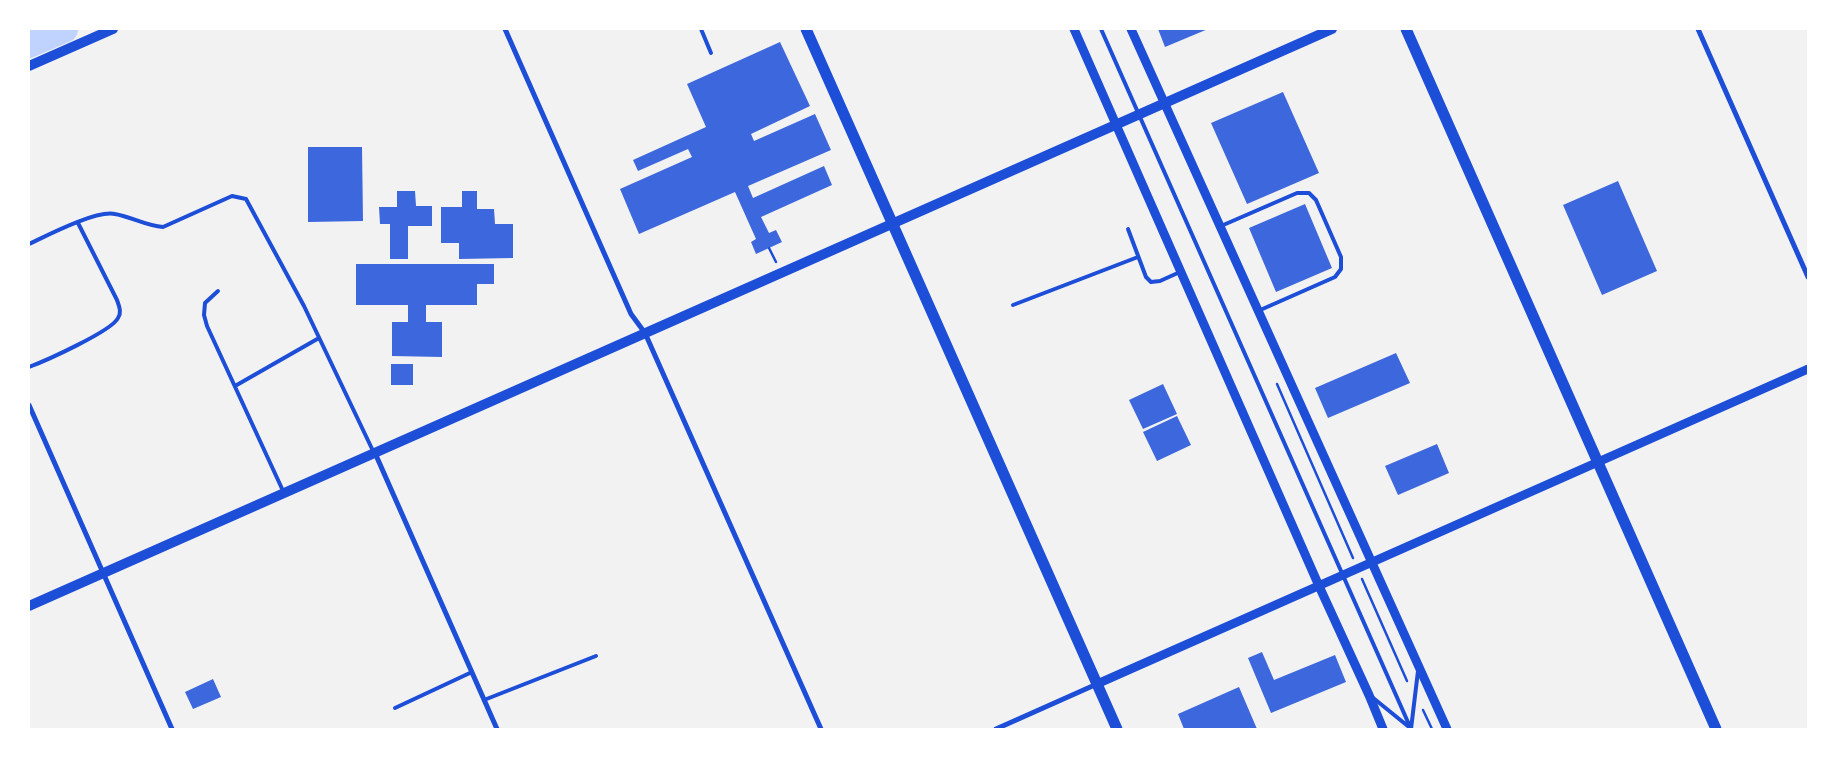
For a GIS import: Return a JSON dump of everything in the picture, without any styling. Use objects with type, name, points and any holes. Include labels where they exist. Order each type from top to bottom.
[{"type":"main road","points":[[29,66],[113,29]]},
{"type":"main road","points":[[806,29],[1118,729]]},
{"type":"main road","points":[[29,606],[1332,29]]},
{"type":"main road","points":[[1406,29],[1716,729]]},
{"type":"street","points":[[505,29],[631,314],[645,333],[821,729]]},
{"type":"street","points":[[1074,29],[1383,729]]},
{"type":"street","points":[[1131,29],[1447,729]]},
{"type":"street","points":[[1698,29],[1808,277]]},
{"type":"street","points":[[996,729],[1808,369]]},
{"type":"street","points":[[29,405],[172,729]]},
{"type":"street","points":[[374,453],[497,729]]},
{"type":"lane","points":[[701,29],[711,53]]},
{"type":"lane","points":[[1101,29],[1411,729]]},
{"type":"lane","points":[[1220,226],[1297,193],[1309,193],[1316,200],[1341,257],[1341,268],[1335,277],[1258,311]]},
{"type":"lane","points":[[29,244],[101,213],[115,214],[152,226],[163,227],[232,196],[246,199],[304,306],[374,453]]},
{"type":"lane","points":[[29,367],[105,330],[118,320],[120,310],[117,300],[78,223]]},
{"type":"lane","points":[[1128,228],[1146,277],[1151,282],[1160,281],[1180,272]]},
{"type":"lane","points":[[1013,305],[1138,257]]},
{"type":"lane","points":[[218,291],[205,304],[204,314],[207,326],[284,493]]},
{"type":"lane","points":[[235,386],[319,338]]},
{"type":"lane","points":[[484,700],[596,656]]},
{"type":"lane","points":[[1411,729],[1419,667]]},
{"type":"lane","points":[[394,708],[472,672]]},
{"type":"lane","points":[[1369,695],[1411,729]]},
{"type":"path","points":[[1369,595],[1409,686]]},
{"type":"path","points":[[1426,715],[1432,729]]},
{"type":"building","points":[[1158,29],[1208,29],[1165,47]]},
{"type":"building","points":[[780,42],[810,106],[751,134],[754,141],[815,114],[831,150],[748,186],[753,198],[824,166],[832,185],[761,217],[769,233],[776,230],[782,242],[756,254],[751,242],[756,239],[735,192],[639,234],[620,189],[692,157],[688,149],[638,171],[633,160],[706,127],[687,84]]},
{"type":"building","points":[[1283,92],[1319,173],[1247,204],[1211,123]]},
{"type":"building","points":[[308,147],[362,147],[363,221],[308,222]]},
{"type":"building","points":[[1618,181],[1657,271],[1602,295],[1563,205]]},
{"type":"building","points":[[397,191],[415,191],[416,206],[432,206],[432,226],[408,226],[408,259],[390,259],[390,224],[380,224],[379,207],[397,207]]},
{"type":"building","points":[[462,191],[477,191],[477,209],[494,209],[495,224],[513,224],[513,258],[459,259],[459,243],[441,243],[441,207],[462,207]]},
{"type":"building","points":[[1305,204],[1332,268],[1276,292],[1249,228]]},
{"type":"building","points":[[356,264],[494,264],[494,284],[477,284],[477,305],[426,305],[426,322],[442,322],[442,357],[392,356],[392,322],[408,322],[408,305],[356,305]]},
{"type":"building","points":[[1396,353],[1410,383],[1328,418],[1315,388]]},
{"type":"building","points":[[391,364],[413,364],[413,385],[391,385]]},
{"type":"building","points":[[1163,384],[1177,414],[1143,429],[1129,400]]},
{"type":"building","points":[[1177,416],[1191,445],[1157,461],[1143,432]]},
{"type":"building","points":[[1437,444],[1449,473],[1398,495],[1385,466]]},
{"type":"building","points":[[1262,652],[1274,680],[1335,655],[1346,682],[1271,713],[1248,658]]},
{"type":"building","points":[[213,679],[221,697],[193,709],[185,692]]},
{"type":"building","points":[[1239,687],[1257,729],[1184,729],[1178,714]]},
{"type":"waterway","points":[[29,44],[64,29]]}]
